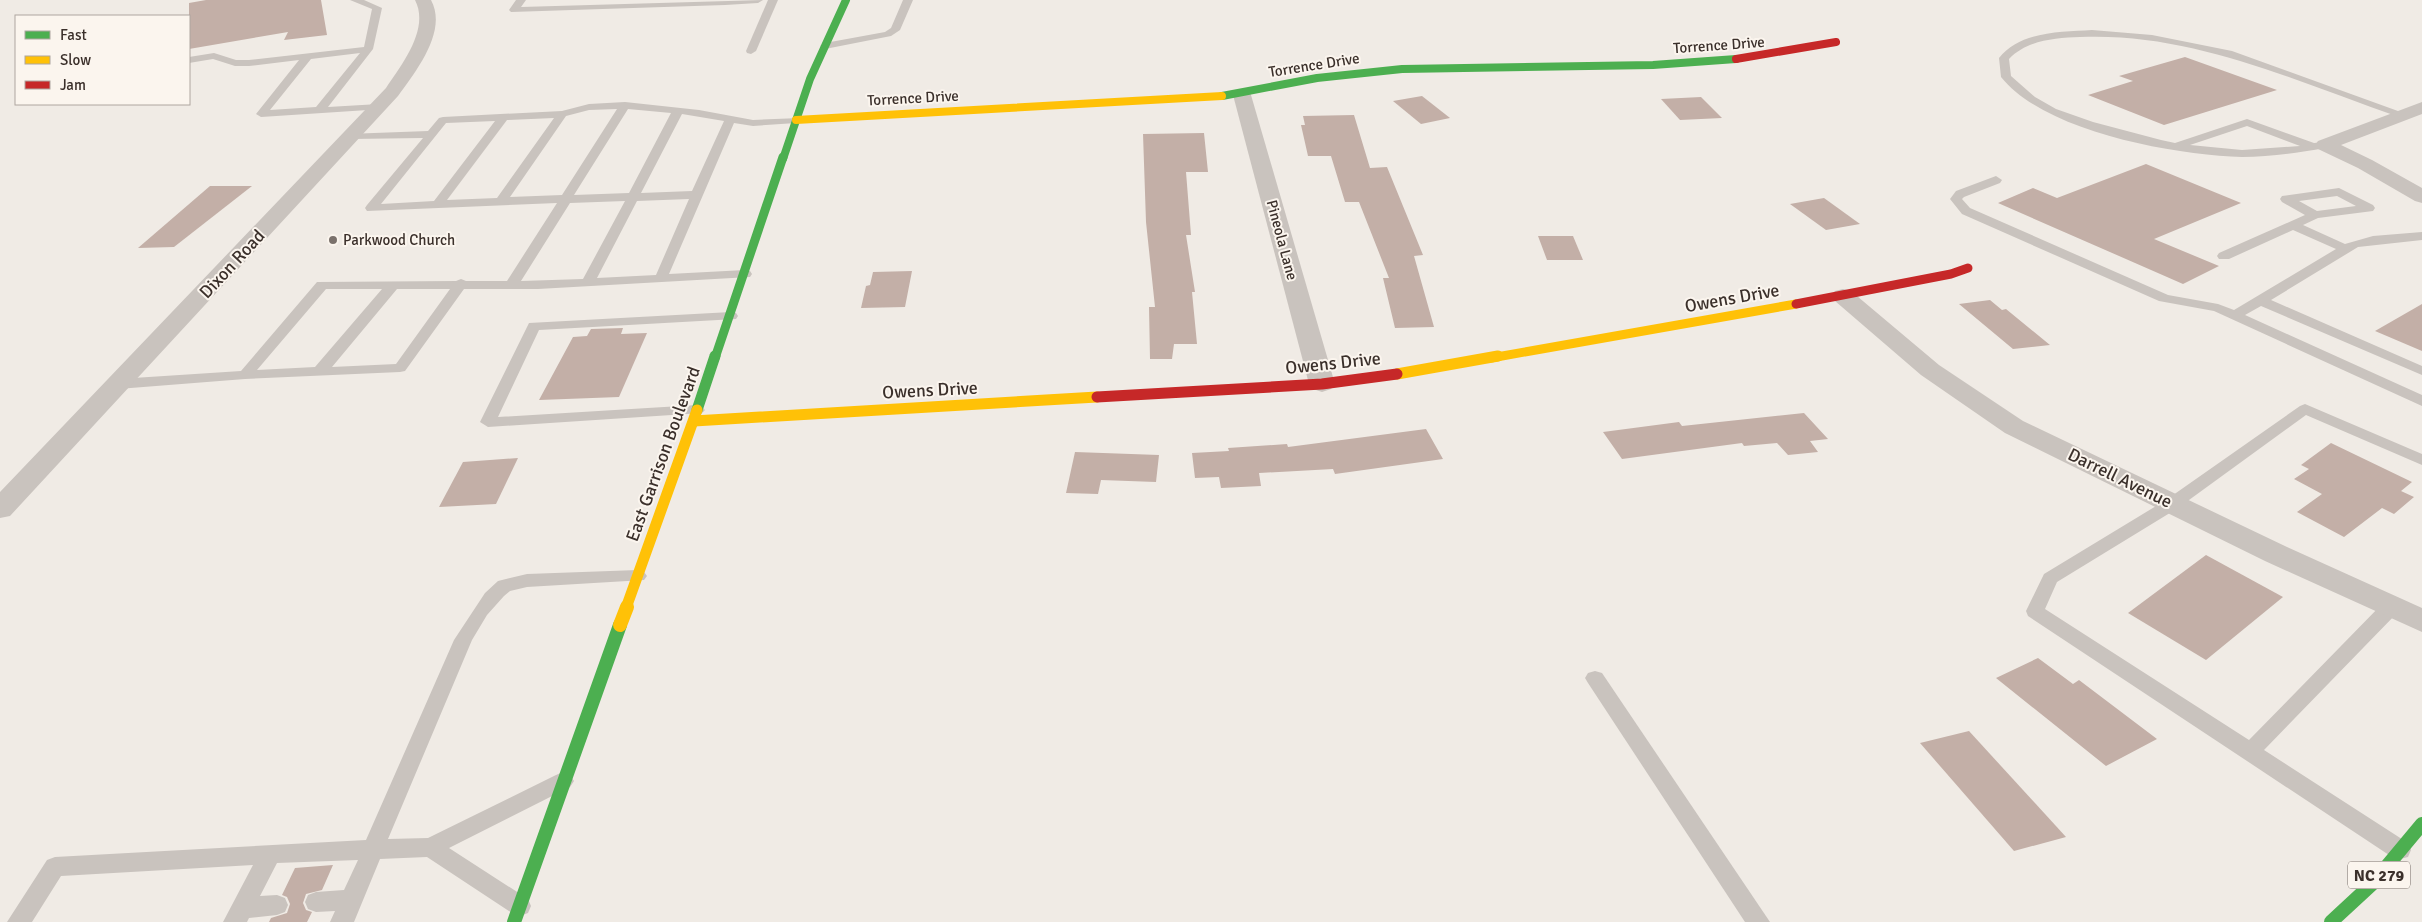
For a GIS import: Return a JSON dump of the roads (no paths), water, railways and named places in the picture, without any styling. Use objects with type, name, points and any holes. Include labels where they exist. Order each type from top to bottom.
[{"type":"street","name":"Dixon Road","points":[[0,509],[392,92],[418,54],[427,21],[426,3],[423,0]]},
{"type":"street","name":"East Garrison Boulevard","points":[[517,914],[731,316],[810,79],[846,0]]},
{"type":"street","name":"Torrence Drive","points":[[796,120],[1242,95],[1301,81],[1393,68],[1475,65],[1669,64],[1736,60],[1788,53],[1836,42]]},
{"type":"street","name":"Pineola Lane","points":[[1242,95],[1322,384]]},
{"type":"street","points":[[2319,146],[2422,108]]},
{"type":"street","points":[[2319,146],[2373,168],[2422,197]]},
{"type":"street","name":"Owens Drive","points":[[695,416],[1322,384],[1379,377],[1842,296],[1968,268]]},
{"type":"street","name":"Darrell Avenue","points":[[1842,296],[1930,370],[2014,427],[2172,504],[2411,612]]},
{"type":"street","name":"NC 279","points":[[2331,922],[2372,884],[2422,824]]},
{"type":"lane","points":[[319,111],[368,50],[377,8],[354,0]]},
{"type":"lane","points":[[521,0],[514,10],[758,0]]},
{"type":"lane","points":[[751,51],[773,0]]},
{"type":"lane","points":[[825,46],[888,34],[895,30],[908,0]]},
{"type":"lane","points":[[2319,146],[2257,154],[2199,151],[2143,141],[2084,123],[2035,102],[2006,77],[2004,58],[2017,46],[2044,37],[2102,34],[2176,42],[2226,53],[2403,116]]},
{"type":"lane","points":[[190,60],[214,56],[235,63],[249,63],[368,50]]},
{"type":"lane","points":[[308,56],[261,114],[379,107]]},
{"type":"lane","points":[[696,195],[501,201],[371,208],[443,120],[562,114],[589,107],[625,105],[753,123],[796,120]]},
{"type":"lane","points":[[512,284],[625,105]]},
{"type":"lane","points":[[588,282],[678,111]]},
{"type":"lane","points":[[501,201],[562,114]]},
{"type":"lane","points":[[437,205],[504,117]]},
{"type":"lane","points":[[660,278],[730,119]]},
{"type":"lane","points":[[2175,147],[2247,122],[2319,146]]},
{"type":"lane","points":[[351,136],[432,134]]},
{"type":"lane","points":[[1996,180],[1960,194],[1956,199],[1960,205],[1973,214],[2164,298],[2218,308],[2422,401]]},
{"type":"lane","points":[[2224,256],[2315,215],[2369,208],[2339,192],[2286,199],[2315,215]]},
{"type":"lane","points":[[2293,225],[2346,249]]},
{"type":"lane","points":[[2234,316],[2354,244],[2373,240],[2422,236]]},
{"type":"lane","points":[[245,375],[322,284],[512,284],[745,274]]},
{"type":"lane","points":[[118,384],[245,375],[400,368],[461,283]]},
{"type":"lane","points":[[320,371],[394,284]]},
{"type":"lane","points":[[2260,300],[2422,371]]},
{"type":"lane","points":[[695,416],[488,422],[534,326],[731,316]]},
{"type":"lane","points":[[2400,850],[2035,611],[2050,578],[2172,504],[2305,409],[2422,460]]},
{"type":"lane","points":[[342,922],[375,849],[463,640],[481,610],[496,592],[506,584],[529,581],[638,576]]},
{"type":"lane","points":[[2250,752],[2411,612]]},
{"type":"lane","points":[[1595,678],[1758,922]]},
{"type":"lane","points":[[19,922],[55,867],[270,854],[430,847],[565,780]]},
{"type":"lane","points":[[430,847],[517,914]]},
{"type":"lane","points":[[238,915],[270,854]]},
{"type":"lane","points":[[316,902],[352,900]]},
{"type":"lane","points":[[238,915],[277,905]]},
{"type":"place","name":"Parkwood Church","points":[[333,240]]}]
